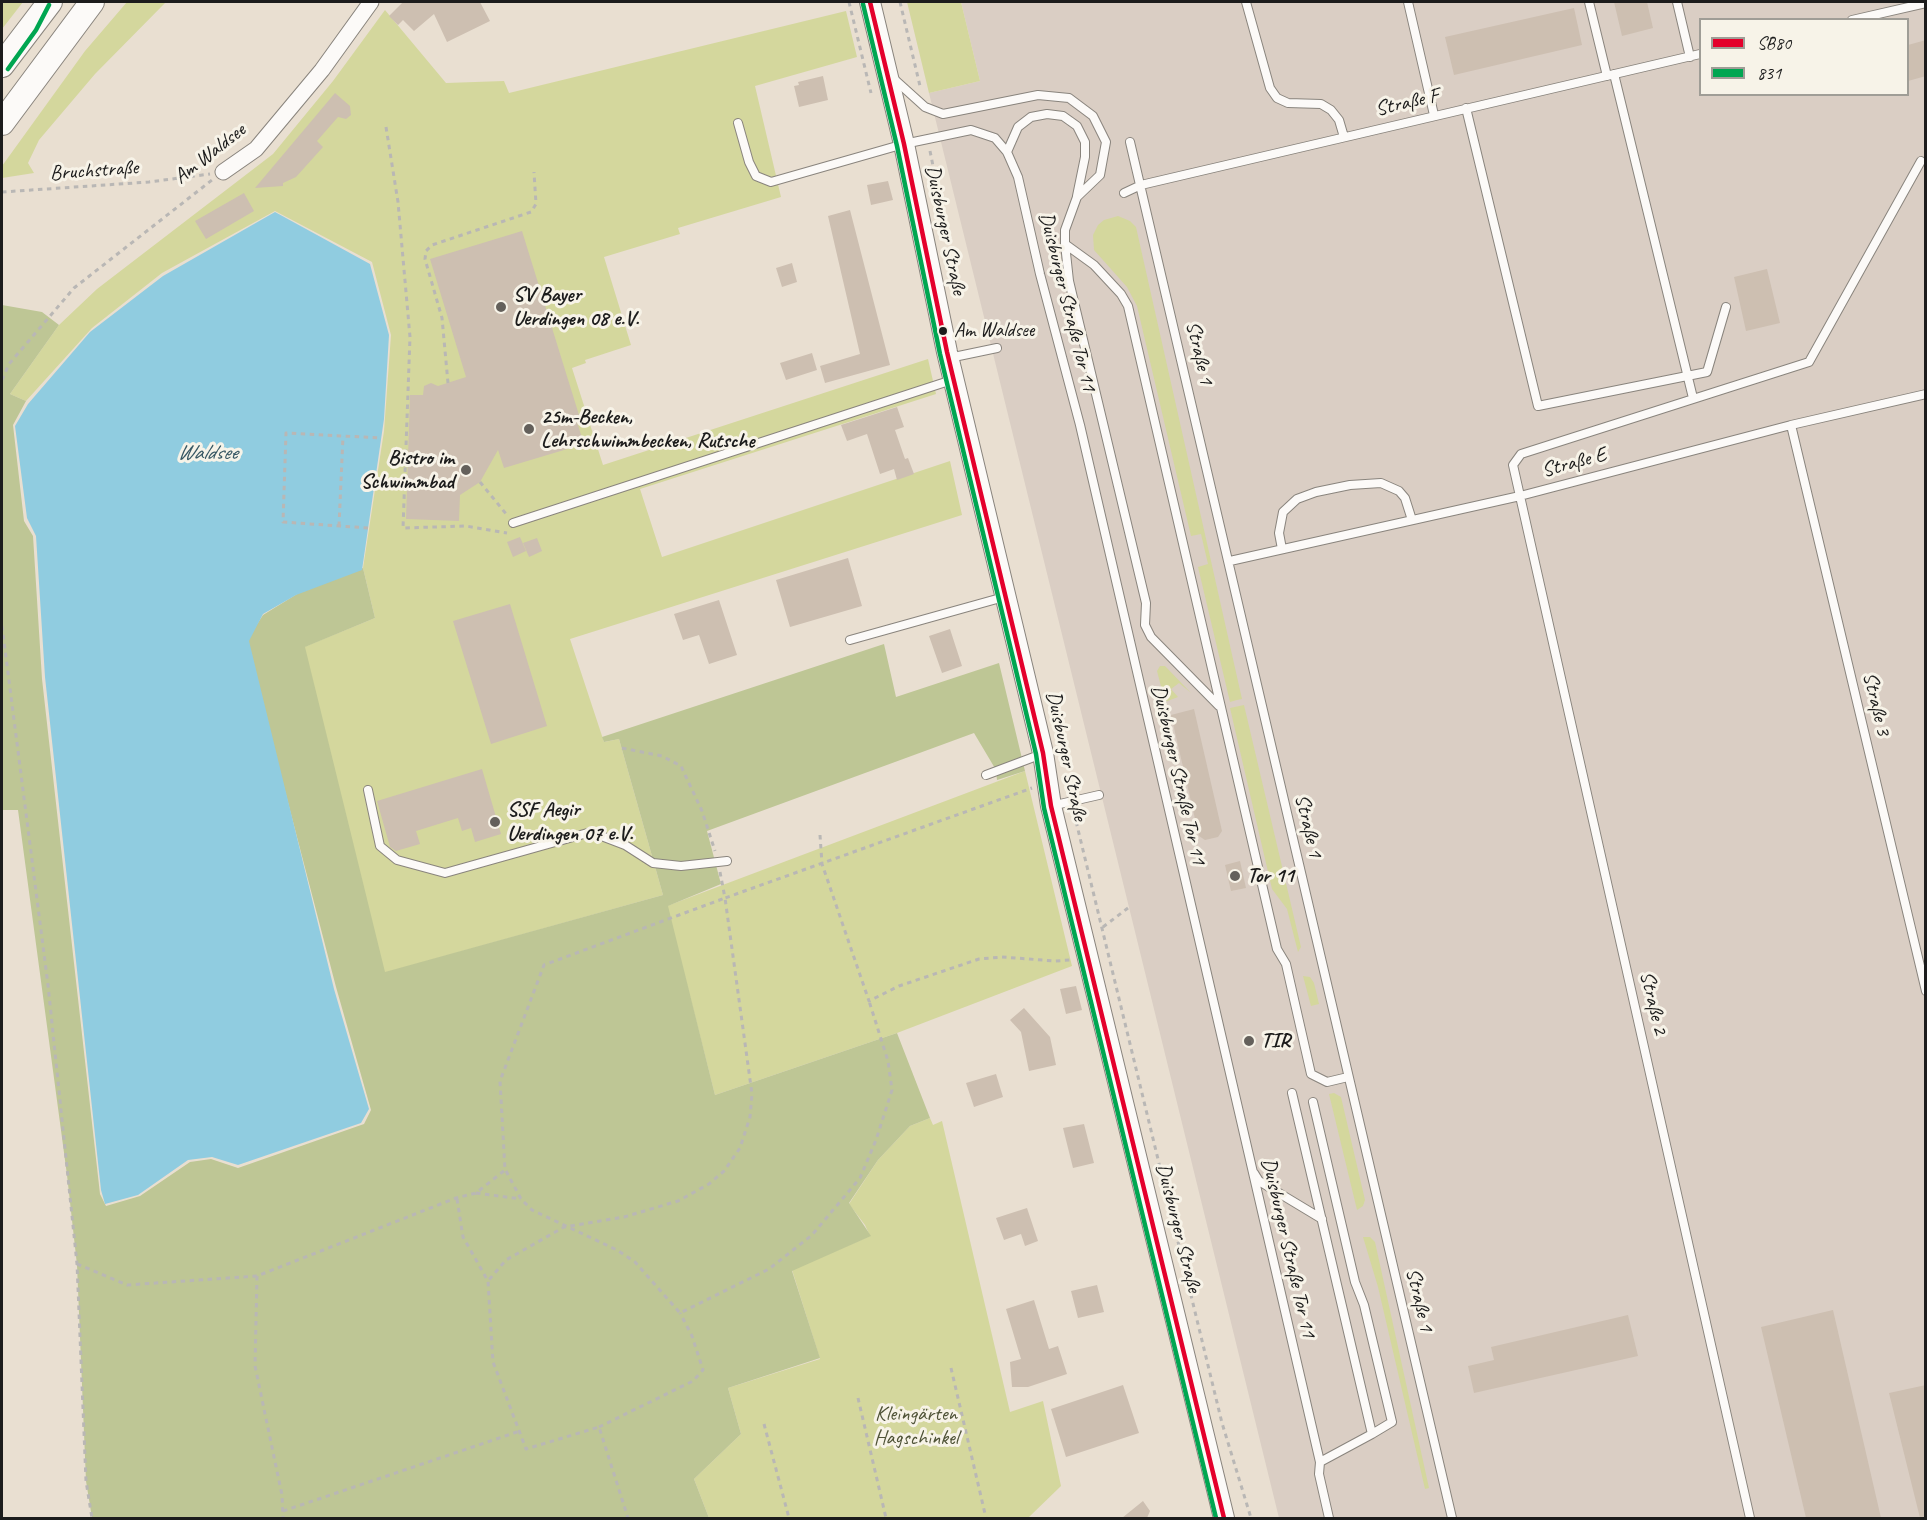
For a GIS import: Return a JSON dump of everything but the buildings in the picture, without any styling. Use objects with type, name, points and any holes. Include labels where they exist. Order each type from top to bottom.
[{"type":"highway","points":[[30,26],[42,2]]},
{"type":"highway","points":[[2,65],[50,2]]},
{"type":"highway","points":[[2,123],[92,2]]},
{"type":"main road","name":"Duisburger Straße","points":[[870,2],[904,144],[953,380],[1043,753],[1051,806],[1224,1518]]},
{"type":"street","name":"Am Waldsee","points":[[223,172],[255,149],[322,70],[371,2]]},
{"type":"lane","points":[[1246,2],[1270,88],[1277,98],[1288,103],[1310,102],[1331,110],[1339,120],[1344,137]]},
{"type":"lane","points":[[1408,2],[1434,115]]},
{"type":"lane","points":[[1589,2],[1693,398]]},
{"type":"lane","points":[[1677,2],[1690,57]]},
{"type":"lane","points":[[1861,18],[1926,3]]},
{"type":"lane","name":"Straße F","points":[[1124,193],[1141,185],[1699,55]]},
{"type":"lane","points":[[887,72],[925,107],[943,114],[1038,95],[1069,98],[1093,116],[1106,142],[1100,175],[1077,197]]},
{"type":"lane","points":[[1466,108],[1538,406],[1707,372],[1726,308]]},
{"type":"lane","points":[[1007,152],[1018,127],[1031,117],[1047,114],[1063,116],[1077,126],[1084,142],[1085,157],[1077,197],[1065,231],[1069,281],[1146,603],[1145,625],[1151,637],[1220,707]]},
{"type":"lane","name":"Duisburger Straße Tor 11","points":[[738,123],[749,162],[756,176],[771,182],[904,144],[971,130],[995,138],[1007,152],[1018,177],[1040,274],[1080,425],[1320,1462],[1319,1474],[1329,1518]]},
{"type":"lane","name":"Straße 1","points":[[1130,142],[1230,561],[1452,1518]]},
{"type":"lane","name":"Straße 2","points":[[1750,1518],[1513,465],[1521,454],[1809,362],[1921,161]]},
{"type":"lane","points":[[1065,244],[1094,265],[1121,294],[1128,306],[1277,949],[1286,964],[1311,1074],[1327,1082],[1348,1077]]},
{"type":"lane","points":[[948,358],[997,348]]},
{"type":"lane","points":[[513,523],[953,380]]},
{"type":"lane","name":"Straße E","points":[[1230,561],[1520,496],[1791,425],[1926,394]]},
{"type":"lane","name":"Straße 3","points":[[1791,425],[1926,991]]},
{"type":"lane","points":[[1282,549],[1279,533],[1283,512],[1297,499],[1316,492],[1350,485],[1381,483],[1399,491],[1405,498],[1412,520]]},
{"type":"lane","points":[[850,640],[1004,597]]},
{"type":"lane","points":[[986,775],[1043,753]]},
{"type":"lane","points":[[368,790],[380,846],[398,860],[445,873],[591,832],[625,844],[653,863],[681,866],[723,862]]},
{"type":"lane","points":[[1051,806],[1099,795]]},
{"type":"lane","points":[[1292,1093],[1372,1434]]},
{"type":"lane","points":[[1313,1102],[1355,1282],[1364,1305],[1392,1422],[1320,1462]]},
{"type":"lane","points":[[1251,1169],[1259,1181],[1322,1219]]},
{"type":"path","points":[[900,2],[925,107]]},
{"type":"path","points":[[386,127],[398,202],[410,337],[403,528],[466,526],[506,534],[513,523],[480,483]]},
{"type":"path","points":[[928,140],[949,245],[952,285]]},
{"type":"path","name":"Bruchstraße","points":[[2,192],[149,182],[223,172]]},
{"type":"path","name":"Am Waldsee","points":[[2,380],[9,364],[74,288],[223,172]]},
{"type":"path","points":[[448,383],[442,318],[425,259],[426,251],[432,246],[531,212],[536,204],[534,172]]},
{"type":"path","points":[[368,528],[283,522],[286,433],[381,438]]},
{"type":"path","points":[[339,526],[343,436]]},
{"type":"path","points":[[2,626],[48,985],[77,1264],[86,1481],[92,1518]]},
{"type":"path","points":[[488,1281],[506,1260],[564,1227],[624,1217],[678,1202],[709,1184],[724,1171],[740,1148],[750,1117],[752,1094],[725,898],[723,862],[681,766],[662,756],[622,748]]},
{"type":"path","points":[[456,1198],[463,1237],[488,1281],[493,1362],[526,1449],[599,1427],[693,1382],[703,1370],[692,1336],[680,1313],[635,1262],[617,1250],[532,1210],[521,1199],[505,1170],[500,1081],[544,964],[1034,787]]},
{"type":"path","points":[[1071,802],[1222,1423],[1251,1518]]},
{"type":"path","points":[[680,1313],[769,1269],[812,1235],[860,1178],[876,1140],[892,1090],[888,1061],[822,864],[820,835]]},
{"type":"path","points":[[1102,928],[1128,908]]},
{"type":"path","points":[[869,1001],[899,986],[979,959],[1002,957],[1055,961],[1074,959]]},
{"type":"path","points":[[476,1193],[505,1170]]},
{"type":"path","points":[[77,1264],[127,1285],[257,1276],[456,1198],[476,1193],[521,1199]]},
{"type":"path","points":[[257,1276],[255,1366],[282,1495],[283,1518]]},
{"type":"path","points":[[951,1368],[986,1518]]},
{"type":"path","points":[[858,1398],[886,1518]]},
{"type":"path","points":[[764,1424],[789,1518]]},
{"type":"path","points":[[599,1427],[628,1518]]},
{"type":"path","points":[[283,1511],[520,1431]]},
{"type":"shaded area","points":[[961,2],[1925,2],[1925,1518],[1279,1518],[929,93],[980,81]]},
{"type":"green space","points":[[2,2],[23,2],[2,29]]},
{"type":"green space","points":[[127,2],[166,2],[95,74],[39,140],[28,163],[34,173],[2,178],[2,166],[85,51]]},
{"type":"green space","points":[[907,2],[961,2],[980,81],[929,93]]},
{"type":"green space","name":"SV Bayer Uerdingen 08 e.V.","points":[[385,10],[446,83],[504,81],[509,93],[846,11],[857,57],[755,86],[781,197],[678,228],[680,234],[604,257],[631,345],[585,360],[586,363],[572,368],[603,465],[928,359],[936,394],[640,489],[662,557],[950,461],[962,515],[570,639],[604,742],[619,739],[663,895],[384,973],[304,647],[375,618],[363,568],[384,431],[391,335],[372,262],[275,211],[162,273],[92,328],[26,401],[10,394],[59,325],[97,289],[273,154],[333,81]]},
{"type":"green space","points":[[1118,216],[1130,221],[1136,227],[1242,699],[1230,702],[1198,567],[1208,564],[1201,534],[1191,536],[1137,306],[1127,287],[1094,250],[1093,235],[1098,225],[1104,220]]},
{"type":"green space","points":[[2,305],[42,312],[59,325],[10,394],[26,401],[13,425],[24,521],[33,536],[42,679],[100,1194],[106,1206],[140,1196],[190,1162],[211,1159],[238,1168],[364,1124],[371,1110],[336,987],[246,641],[263,615],[297,594],[363,568],[375,618],[305,647],[385,972],[663,895],[619,739],[604,742],[602,737],[884,644],[896,697],[999,663],[1025,771],[997,780],[996,770],[974,733],[707,831],[721,884],[668,906],[715,1095],[897,1033],[930,1118],[910,1126],[878,1160],[849,1203],[871,1236],[792,1271],[820,1358],[728,1388],[741,1434],[694,1479],[709,1518],[92,1518],[86,1481],[77,1265],[67,1175],[18,810],[2,810]]},
{"type":"green space","points":[[1160,666],[1165,666],[1191,693],[1179,683],[1171,689],[1178,697],[1165,702],[1157,671]]},
{"type":"green space","points":[[1244,705],[1301,947],[1298,952],[1287,909],[1272,889],[1230,708]]},
{"type":"green space","points":[[1025,771],[1072,966],[897,1033],[715,1095],[667,906]]},
{"type":"green space","points":[[1303,976],[1310,977],[1314,983],[1319,1004],[1311,1006]]},
{"type":"green space","points":[[1334,1093],[1341,1097],[1365,1200],[1363,1206],[1357,1210],[1329,1094]]},
{"type":"green space","name":"Kleingärten Hagschinkel","points":[[930,1118],[933,1125],[942,1121],[1010,1412],[1043,1401],[1061,1486],[1028,1518],[709,1518],[694,1479],[741,1434],[728,1388],[820,1359],[792,1270],[870,1236],[865,1225],[849,1204],[878,1160],[910,1126]]},
{"type":"green space","points":[[1363,1237],[1370,1237],[1375,1242],[1429,1488],[1425,1489],[1378,1287]]},
{"type":"water","name":"Waldsee","points":[[275,212],[370,264],[389,335],[384,419],[362,570],[296,595],[263,614],[249,641],[334,989],[369,1109],[361,1123],[238,1165],[212,1157],[188,1160],[138,1195],[105,1204],[101,1190],[45,677],[36,536],[27,518],[15,426],[28,404],[90,332],[163,276]]},
{"type":"transit line","name":"SB80","points":[[870,2],[904,144],[947,352],[1043,753],[1051,806],[1224,1518]]},
{"type":"transit line","name":"831","points":[[863,4],[897,146],[940,354],[1036,754],[1044,808],[1216,1518]]},
{"type":"transit line","name":"831","points":[[8,69],[36,30],[49,5]]},
{"type":"place","name":"SV Bayer Uerdingen 08 e.V.","points":[[501,307]]},
{"type":"place","name":"Am Waldsee","points":[[943,331]]},
{"type":"place","name":"25m-Becken, Lehrschwimmbecken, Rutsche","points":[[529,429]]},
{"type":"place","name":"Bistro im Schwimmbad","points":[[466,470]]},
{"type":"place","name":"SSF Aegir Uerdingen 07 e.V.","points":[[495,822]]},
{"type":"place","name":"Tor 11","points":[[1235,876]]},
{"type":"place","name":"TIR","points":[[1249,1041]]}]
